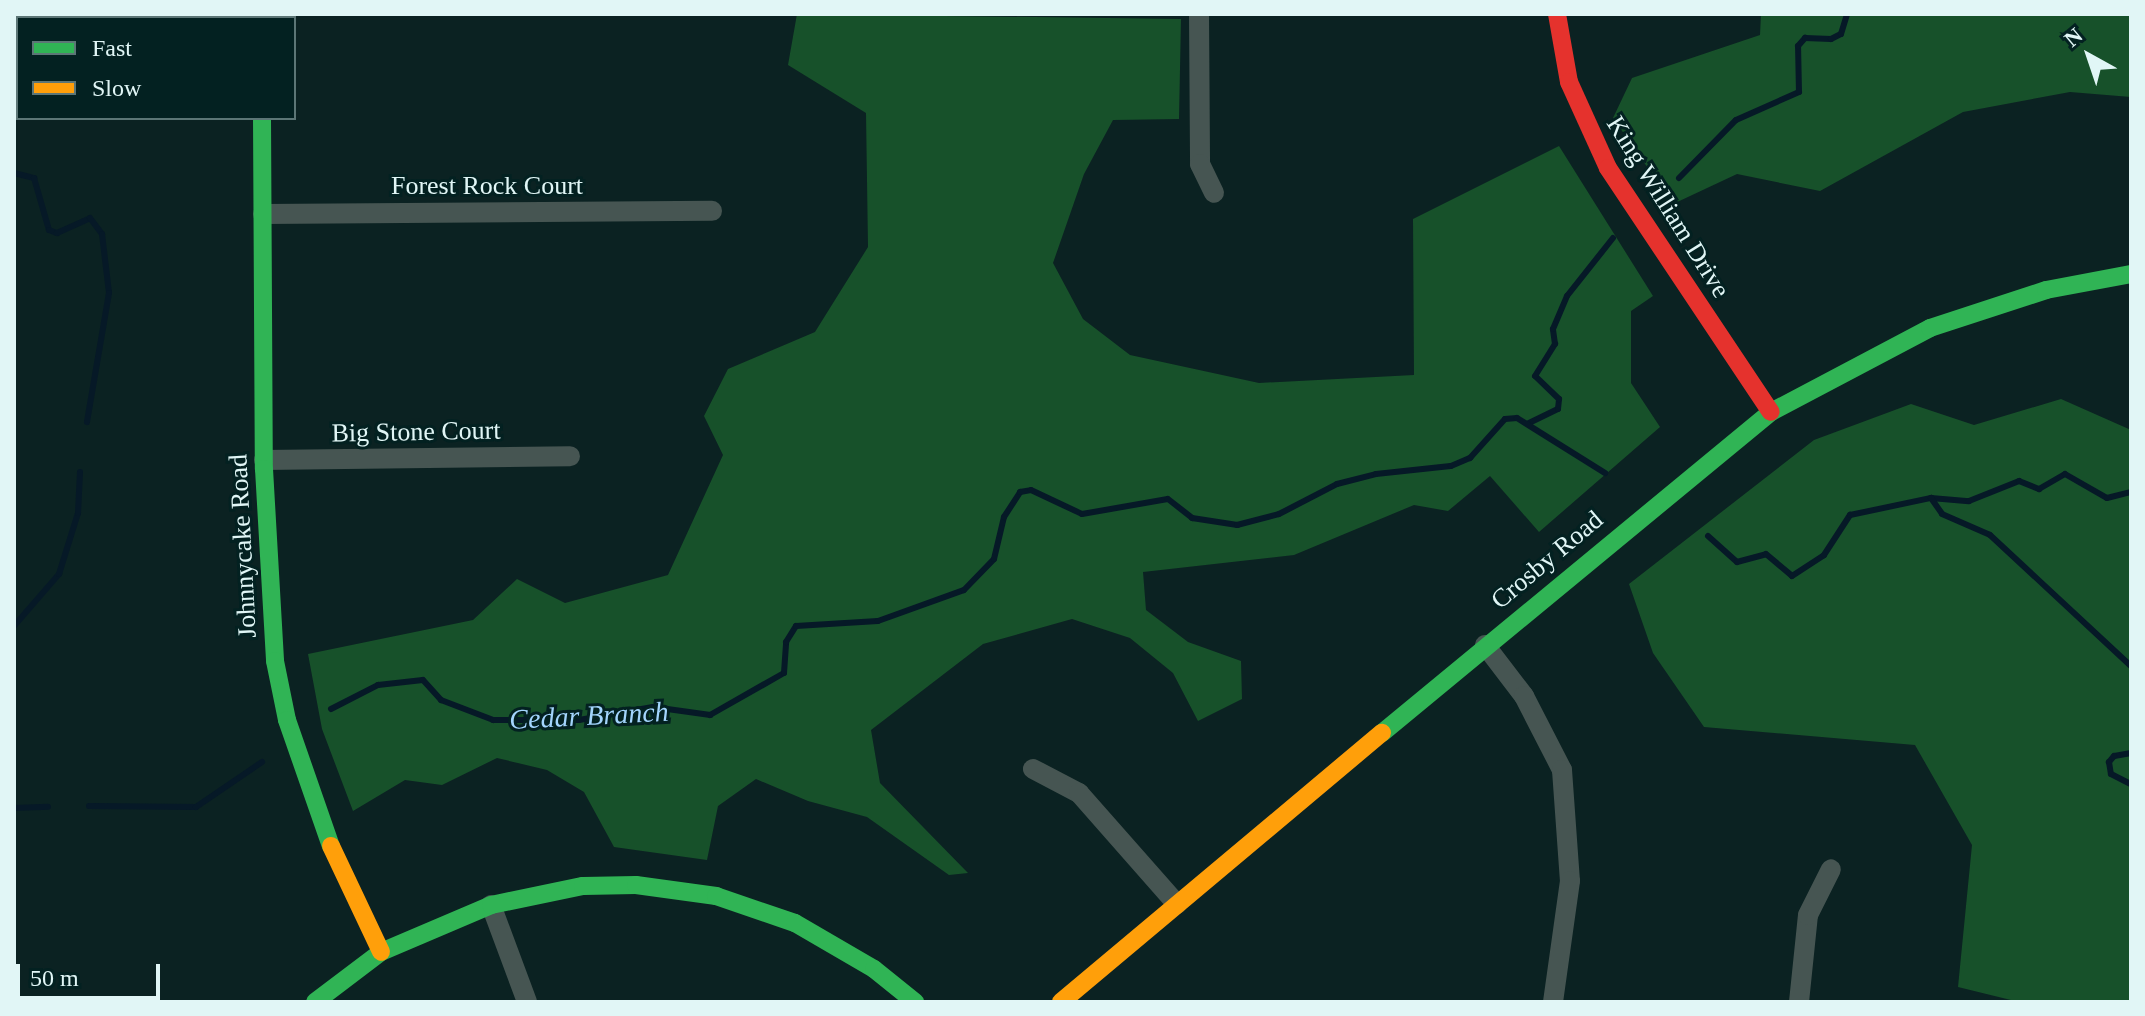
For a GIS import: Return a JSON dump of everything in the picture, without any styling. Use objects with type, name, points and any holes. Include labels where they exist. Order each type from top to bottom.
[{"type":"street","points":[[1199,14],[1200,164],[1214,193]]},
{"type":"street","name":"King William Drive","points":[[1557,14],[1569,82],[1608,168],[1771,412]]},
{"type":"street","name":"Johnnycake Road","points":[[262,120],[268,600],[287,720],[328,840],[381,952]]},
{"type":"street","name":"Forest Rock Court","points":[[263,214],[712,211]]},
{"type":"street","name":"Crosby Road","points":[[1061,1002],[1485,645],[1771,412],[1930,328],[2046,290],[2131,274]]},
{"type":"street","name":"Big Stone Court","points":[[264,460],[570,456]]},
{"type":"street","points":[[1485,645],[1524,696],[1562,770],[1570,881],[1553,1002]]},
{"type":"street","points":[[1033,769],[1079,793],[1177,904]]},
{"type":"street","points":[[1799,1002],[1808,915],[1831,869]]},
{"type":"street","points":[[315,1002],[381,952],[491,905],[583,886],[636,885],[716,896],[795,923],[837,946],[915,1002]]},
{"type":"street","points":[[491,905],[527,1002]]},
{"type":"green space","points":[[797,14],[1181,19],[1179,119],[1113,120],[1084,174],[1053,263],[1083,319],[1130,355],[1259,383],[1414,375],[1413,219],[1559,146],[1653,296],[1631,311],[1631,383],[1660,427],[1539,532],[1490,476],[1448,511],[1414,505],[1294,555],[1143,572],[1146,610],[1188,642],[1241,661],[1242,699],[1198,721],[1173,673],[1130,638],[1072,619],[983,644],[871,730],[880,783],[968,873],[949,875],[867,817],[808,801],[756,779],[718,806],[707,860],[614,847],[584,792],[547,770],[497,758],[442,785],[405,780],[353,811],[322,729],[308,654],[473,620],[517,579],[565,603],[668,575],[723,455],[704,416],[728,369],[815,332],[868,247],[866,113],[788,65]]},
{"type":"green space","points":[[1761,14],[2131,14],[2131,97],[2070,92],[1963,112],[1820,191],[1737,174],[1673,204],[1613,118],[1632,78],[1760,35]]},
{"type":"green space","points":[[2061,399],[2131,430],[2131,1002],[2019,1002],[1958,987],[1972,845],[1915,745],[1704,727],[1653,653],[1629,584],[1814,440],[1911,404],[1974,425]]},
{"type":"waterway","points":[[1679,178],[1736,120],[1799,92],[1798,46],[1805,38],[1831,39],[1841,34],[1847,14]]},
{"type":"waterway","points":[[14,173],[34,178],[49,230],[57,233],[90,218],[102,234],[109,293],[87,422]]},
{"type":"waterway","points":[[1529,423],[1558,409],[1559,399],[1535,376],[1555,344],[1553,329],[1567,296],[1613,238]]},
{"type":"waterway","name":"Cedar Branch","points":[[331,709],[378,685],[423,680],[441,700],[493,720],[579,720],[653,707],[710,715],[784,673],[786,642],[796,626],[878,621],[964,590],[994,559],[1004,517],[1020,492],[1031,490],[1082,514],[1168,499],[1192,518],[1237,525],[1279,514],[1337,484],[1376,474],[1451,466],[1470,458],[1505,419],[1517,418],[1605,473]]},
{"type":"waterway","points":[[14,626],[59,574],[78,513],[80,472]]},
{"type":"waterway","points":[[1931,498],[1969,501],[2019,481],[2039,489],[2065,474],[2107,498],[2131,492]]},
{"type":"waterway","name":"Cedar Branch","points":[[1708,536],[1737,562],[1766,554],[1792,576],[1824,555],[1850,515],[1931,498],[1942,514],[1990,535],[2131,666]]},
{"type":"waterway","name":"Cedar Branch","points":[[2131,753],[2114,756],[2109,762],[2111,774],[2131,784]]},
{"type":"waterway","name":"Cedar Branch","points":[[89,806],[196,807],[262,762]]},
{"type":"waterway","name":"Cedar Branch","points":[[14,808],[48,807]]},
{"type":"traffic: fast","points":[[262,120],[264,469],[275,661],[287,720],[331,846]]},
{"type":"traffic: fast","points":[[1382,733],[1771,412],[1930,328],[2046,290],[2131,274]]},
{"type":"traffic: fast","points":[[315,1002],[381,952],[491,905],[583,886],[636,885],[716,896],[795,923],[874,969],[915,1002]]},
{"type":"traffic: slow","points":[[1061,1002],[1382,733]]},
{"type":"traffic: slow","points":[[331,846],[381,952]]},
{"type":"traffic: jam","points":[[1557,14],[1569,82],[1608,168],[1771,412]]}]
